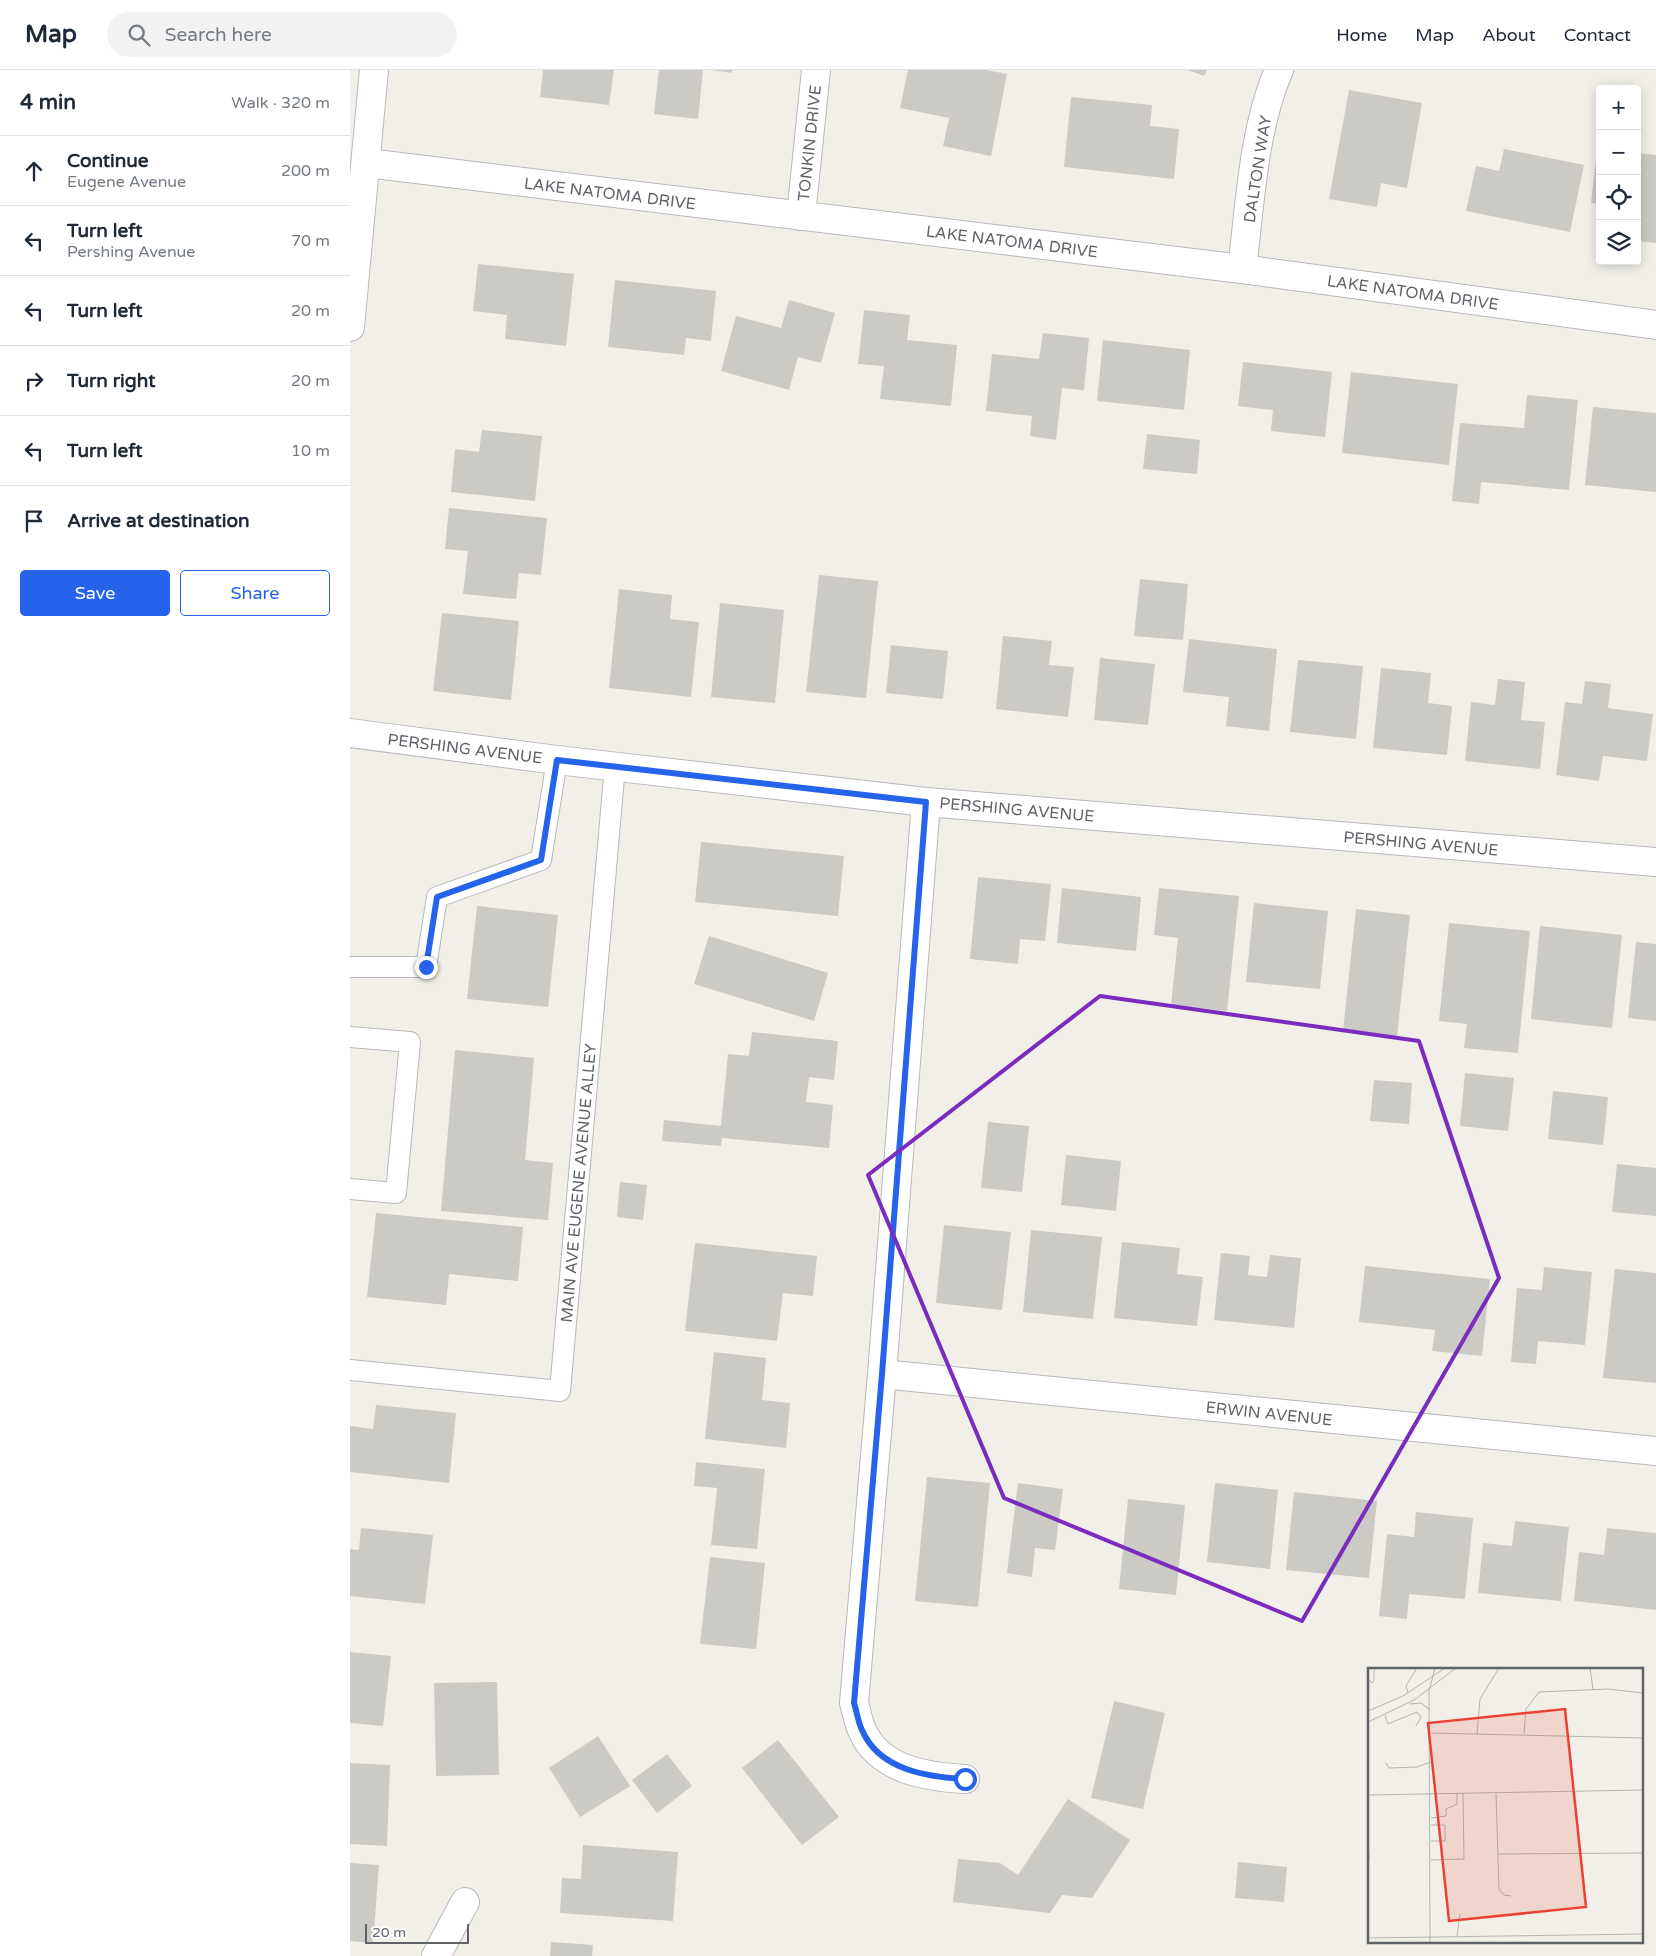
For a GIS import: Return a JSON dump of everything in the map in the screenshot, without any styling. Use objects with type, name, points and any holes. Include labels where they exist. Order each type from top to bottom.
[{"type":"street","points":[[350,327],[357,200],[367,163],[374,70]]},
{"type":"street","name":"TONKIN DRIVE","points":[[801,216],[816,70]]},
{"type":"street","name":"DALTON WAY","points":[[1242,269],[1260,132],[1273,84],[1279,70]]},
{"type":"street","name":"LAKE NATOMA DRIVE","points":[[367,163],[1242,269],[1656,325]]},
{"type":"street","name":"PERSHING AVENUE","points":[[350,733],[557,760],[926,802],[1656,862]]},
{"type":"street","points":[[926,802],[882,1374],[854,1703],[866,1737],[875,1750],[895,1765],[937,1778],[965,1779]]},
{"type":"street","name":"ERWIN AVENUE","points":[[882,1374],[1656,1451]]},
{"type":"street","points":[[436,1956],[465,1902]]},
{"type":"lane","points":[[350,967],[426,967],[437,897],[541,860],[557,760]]},
{"type":"lane","name":"MAIN AVE EUGENE AVENUE ALLEY","points":[[350,1370],[560,1391],[615,766]]},
{"type":"lane","points":[[350,1037],[410,1042],[396,1193],[350,1189]]},
{"type":"highlighted area","points":[[1100,996],[1419,1041],[1499,1278],[1302,1621],[1004,1498],[868,1175]]},
{"type":"building","points":[[543,70],[614,70],[609,105],[540,97]]},
{"type":"building","points":[[659,70],[703,70],[698,119],[654,114]]},
{"type":"building","points":[[712,70],[732,70],[732,73]]},
{"type":"building","points":[[908,70],[986,70],[1007,74],[991,156],[943,146],[949,118],[900,108]]},
{"type":"building","points":[[1188,70],[1207,70],[1204,76]]},
{"type":"building","points":[[1349,90],[1422,103],[1407,188],[1381,183],[1377,207],[1329,199]]},
{"type":"building","points":[[1071,97],[1152,105],[1150,126],[1179,129],[1174,179],[1064,167]]},
{"type":"building","points":[[1504,149],[1584,165],[1570,232],[1466,211],[1476,166],[1499,171]]},
{"type":"building","points":[[1641,153],[1656,155],[1656,243],[1641,241]]},
{"type":"building","points":[[1596,158],[1596,204],[1591,203]]},
{"type":"building","points":[[478,264],[574,274],[566,346],[505,339],[507,315],[473,311]]},
{"type":"building","points":[[615,280],[716,291],[711,341],[686,338],[684,355],[608,347]]},
{"type":"building","points":[[789,300],[835,313],[821,363],[798,357],[789,390],[721,371],[736,316],[781,328]]},
{"type":"building","points":[[864,310],[910,315],[907,340],[957,345],[951,406],[880,399],[884,366],[858,364]]},
{"type":"building","points":[[1043,333],[1089,338],[1084,390],[1062,388],[1056,440],[1030,436],[1032,416],[986,411],[992,354],[1039,359]]},
{"type":"building","points":[[1103,340],[1190,350],[1184,410],[1097,401]]},
{"type":"building","points":[[1243,362],[1332,372],[1325,437],[1271,431],[1273,410],[1238,406]]},
{"type":"building","points":[[1351,372],[1458,384],[1449,465],[1342,453]]},
{"type":"building","points":[[1527,395],[1578,400],[1569,490],[1481,482],[1479,504],[1452,501],[1460,423],[1524,428]]},
{"type":"building","points":[[1593,407],[1656,413],[1656,492],[1585,485]]},
{"type":"building","points":[[482,430],[542,436],[535,501],[451,492],[455,449],[479,452]]},
{"type":"building","points":[[1147,434],[1200,440],[1197,474],[1143,469]]},
{"type":"building","points":[[449,508],[547,518],[541,575],[519,573],[516,599],[463,594],[468,551],[445,549]]},
{"type":"building","points":[[819,575],[878,581],[866,698],[806,692]]},
{"type":"building","points":[[1140,579],[1188,584],[1183,640],[1134,636]]},
{"type":"building","points":[[619,589],[672,595],[670,619],[699,622],[691,697],[609,688]]},
{"type":"building","points":[[720,603],[784,610],[775,703],[711,697]]},
{"type":"building","points":[[442,613],[519,621],[511,700],[433,691]]},
{"type":"building","points":[[1003,636],[1052,641],[1049,665],[1074,667],[1068,717],[996,709]]},
{"type":"building","points":[[1189,639],[1277,649],[1269,731],[1226,726],[1229,697],[1183,692]]},
{"type":"building","points":[[891,645],[948,651],[943,699],[886,693]]},
{"type":"building","points":[[1100,658],[1155,664],[1148,725],[1094,720]]},
{"type":"building","points":[[1298,660],[1363,666],[1356,739],[1290,732]]},
{"type":"building","points":[[1381,668],[1431,673],[1428,703],[1452,706],[1447,755],[1373,748]]},
{"type":"building","points":[[1498,679],[1525,682],[1521,720],[1545,722],[1540,769],[1465,761],[1471,702],[1495,705]]},
{"type":"building","points":[[1585,681],[1611,684],[1608,708],[1653,714],[1647,761],[1603,756],[1599,781],[1556,775],[1565,702],[1582,704]]},
{"type":"building","points":[[701,842],[844,856],[838,916],[695,902]]},
{"type":"building","points":[[978,877],[1051,884],[1045,941],[1020,939],[1018,964],[970,959]]},
{"type":"building","points":[[1062,888],[1141,897],[1136,951],[1057,943]]},
{"type":"building","points":[[1159,888],[1239,896],[1227,1011],[1171,1005],[1178,938],[1154,935]]},
{"type":"building","points":[[1254,903],[1328,911],[1320,989],[1246,982]]},
{"type":"building","points":[[477,906],[558,915],[548,1007],[467,999]]},
{"type":"building","points":[[1356,909],[1410,915],[1397,1037],[1343,1031]]},
{"type":"building","points":[[1449,923],[1530,931],[1518,1053],[1464,1048],[1467,1024],[1439,1021]]},
{"type":"building","points":[[1540,926],[1622,935],[1612,1028],[1531,1019]]},
{"type":"building","points":[[709,936],[828,973],[814,1021],[694,984]]},
{"type":"building","points":[[1636,942],[1656,944],[1656,1021],[1628,1018]]},
{"type":"building","points":[[752,1032],[838,1041],[834,1080],[809,1077],[806,1102],[833,1105],[829,1148],[722,1138],[721,1146],[662,1141],[664,1120],[721,1126],[728,1054],[749,1056]]},
{"type":"building","points":[[455,1050],[534,1058],[525,1160],[553,1163],[548,1220],[441,1211]]},
{"type":"building","points":[[1465,1073],[1514,1078],[1508,1131],[1460,1126]]},
{"type":"building","points":[[1374,1080],[1412,1083],[1409,1124],[1370,1121]]},
{"type":"building","points":[[1553,1091],[1608,1097],[1603,1145],[1548,1139]]},
{"type":"building","points":[[988,1122],[1029,1126],[1022,1192],[981,1188]]},
{"type":"building","points":[[1066,1155],[1121,1161],[1116,1211],[1061,1205]]},
{"type":"building","points":[[1617,1164],[1656,1168],[1656,1216],[1612,1212]]},
{"type":"building","points":[[620,1182],[647,1185],[643,1220],[617,1217]]},
{"type":"building","points":[[376,1213],[523,1227],[518,1281],[449,1274],[446,1305],[367,1297]]},
{"type":"building","points":[[944,1225],[1011,1232],[1002,1310],[936,1303]]},
{"type":"building","points":[[1031,1230],[1102,1237],[1093,1319],[1023,1312]]},
{"type":"building","points":[[1122,1242],[1180,1248],[1177,1274],[1203,1277],[1197,1326],[1114,1318]]},
{"type":"building","points":[[695,1243],[817,1256],[813,1296],[783,1293],[777,1341],[685,1331]]},
{"type":"building","points":[[1221,1253],[1250,1256],[1248,1275],[1267,1277],[1270,1255],[1301,1258],[1294,1328],[1214,1320]]},
{"type":"building","points":[[1365,1266],[1490,1279],[1482,1356],[1432,1351],[1435,1330],[1359,1322]]},
{"type":"building","points":[[1544,1267],[1592,1272],[1585,1345],[1538,1341],[1536,1364],[1511,1362],[1517,1288],[1542,1290]]},
{"type":"building","points":[[1615,1269],[1656,1273],[1656,1383],[1603,1378]]},
{"type":"building","points":[[714,1352],[766,1358],[762,1400],[790,1403],[786,1448],[705,1439]]},
{"type":"building","points":[[376,1405],[456,1413],[449,1483],[350,1472],[350,1426],[373,1429]]},
{"type":"building","points":[[696,1462],[765,1469],[757,1549],[711,1545],[717,1488],[694,1486]]},
{"type":"building","points":[[927,1477],[990,1483],[978,1607],[915,1601]]},
{"type":"building","points":[[1018,1483],[1063,1489],[1055,1550],[1035,1548],[1032,1577],[1007,1573]]},
{"type":"building","points":[[1215,1483],[1278,1490],[1270,1569],[1207,1562]]},
{"type":"building","points":[[1294,1492],[1377,1501],[1369,1578],[1286,1570]]},
{"type":"building","points":[[1128,1499],[1185,1505],[1176,1595],[1119,1589]]},
{"type":"building","points":[[1416,1512],[1473,1518],[1465,1599],[1409,1594],[1407,1619],[1379,1616],[1387,1534],[1414,1537]]},
{"type":"building","points":[[1515,1521],[1569,1527],[1561,1601],[1478,1593],[1483,1543],[1512,1546]]},
{"type":"building","points":[[361,1528],[433,1535],[425,1604],[350,1596],[350,1549],[359,1550]]},
{"type":"building","points":[[1607,1528],[1656,1533],[1656,1610],[1574,1601],[1579,1552],[1604,1555]]},
{"type":"building","points":[[710,1557],[765,1563],[756,1649],[700,1644]]},
{"type":"building","points":[[350,1652],[391,1656],[383,1726],[350,1723]]},
{"type":"building","points":[[497,1682],[499,1775],[436,1776],[434,1683]]},
{"type":"building","points":[[1114,1701],[1165,1713],[1143,1809],[1091,1798]]},
{"type":"building","points":[[598,1736],[630,1786],[580,1817],[549,1768]]},
{"type":"building","points":[[778,1740],[839,1817],[802,1845],[742,1768]]},
{"type":"building","points":[[667,1754],[692,1786],[657,1813],[632,1780]]},
{"type":"building","points":[[350,1763],[390,1765],[387,1846],[350,1844]]},
{"type":"building","points":[[1068,1799],[1130,1840],[1092,1898],[1062,1895],[1050,1913],[953,1902],[958,1859],[1000,1863],[1018,1875]]},
{"type":"building","points":[[583,1845],[678,1852],[673,1921],[560,1913],[562,1878],[581,1879]]},
{"type":"building","points":[[1238,1862],[1287,1867],[1284,1902],[1235,1898]]},
{"type":"building","points":[[350,1863],[379,1865],[373,1943],[350,1941]]},
{"type":"building","points":[[551,1942],[593,1945],[592,1956],[550,1956]]},
{"type":"route","points":[[426,967],[437,897],[541,860],[557,760],[926,802],[882,1374],[854,1703],[862,1730],[875,1750],[895,1765],[937,1778],[965,1779]]}]
